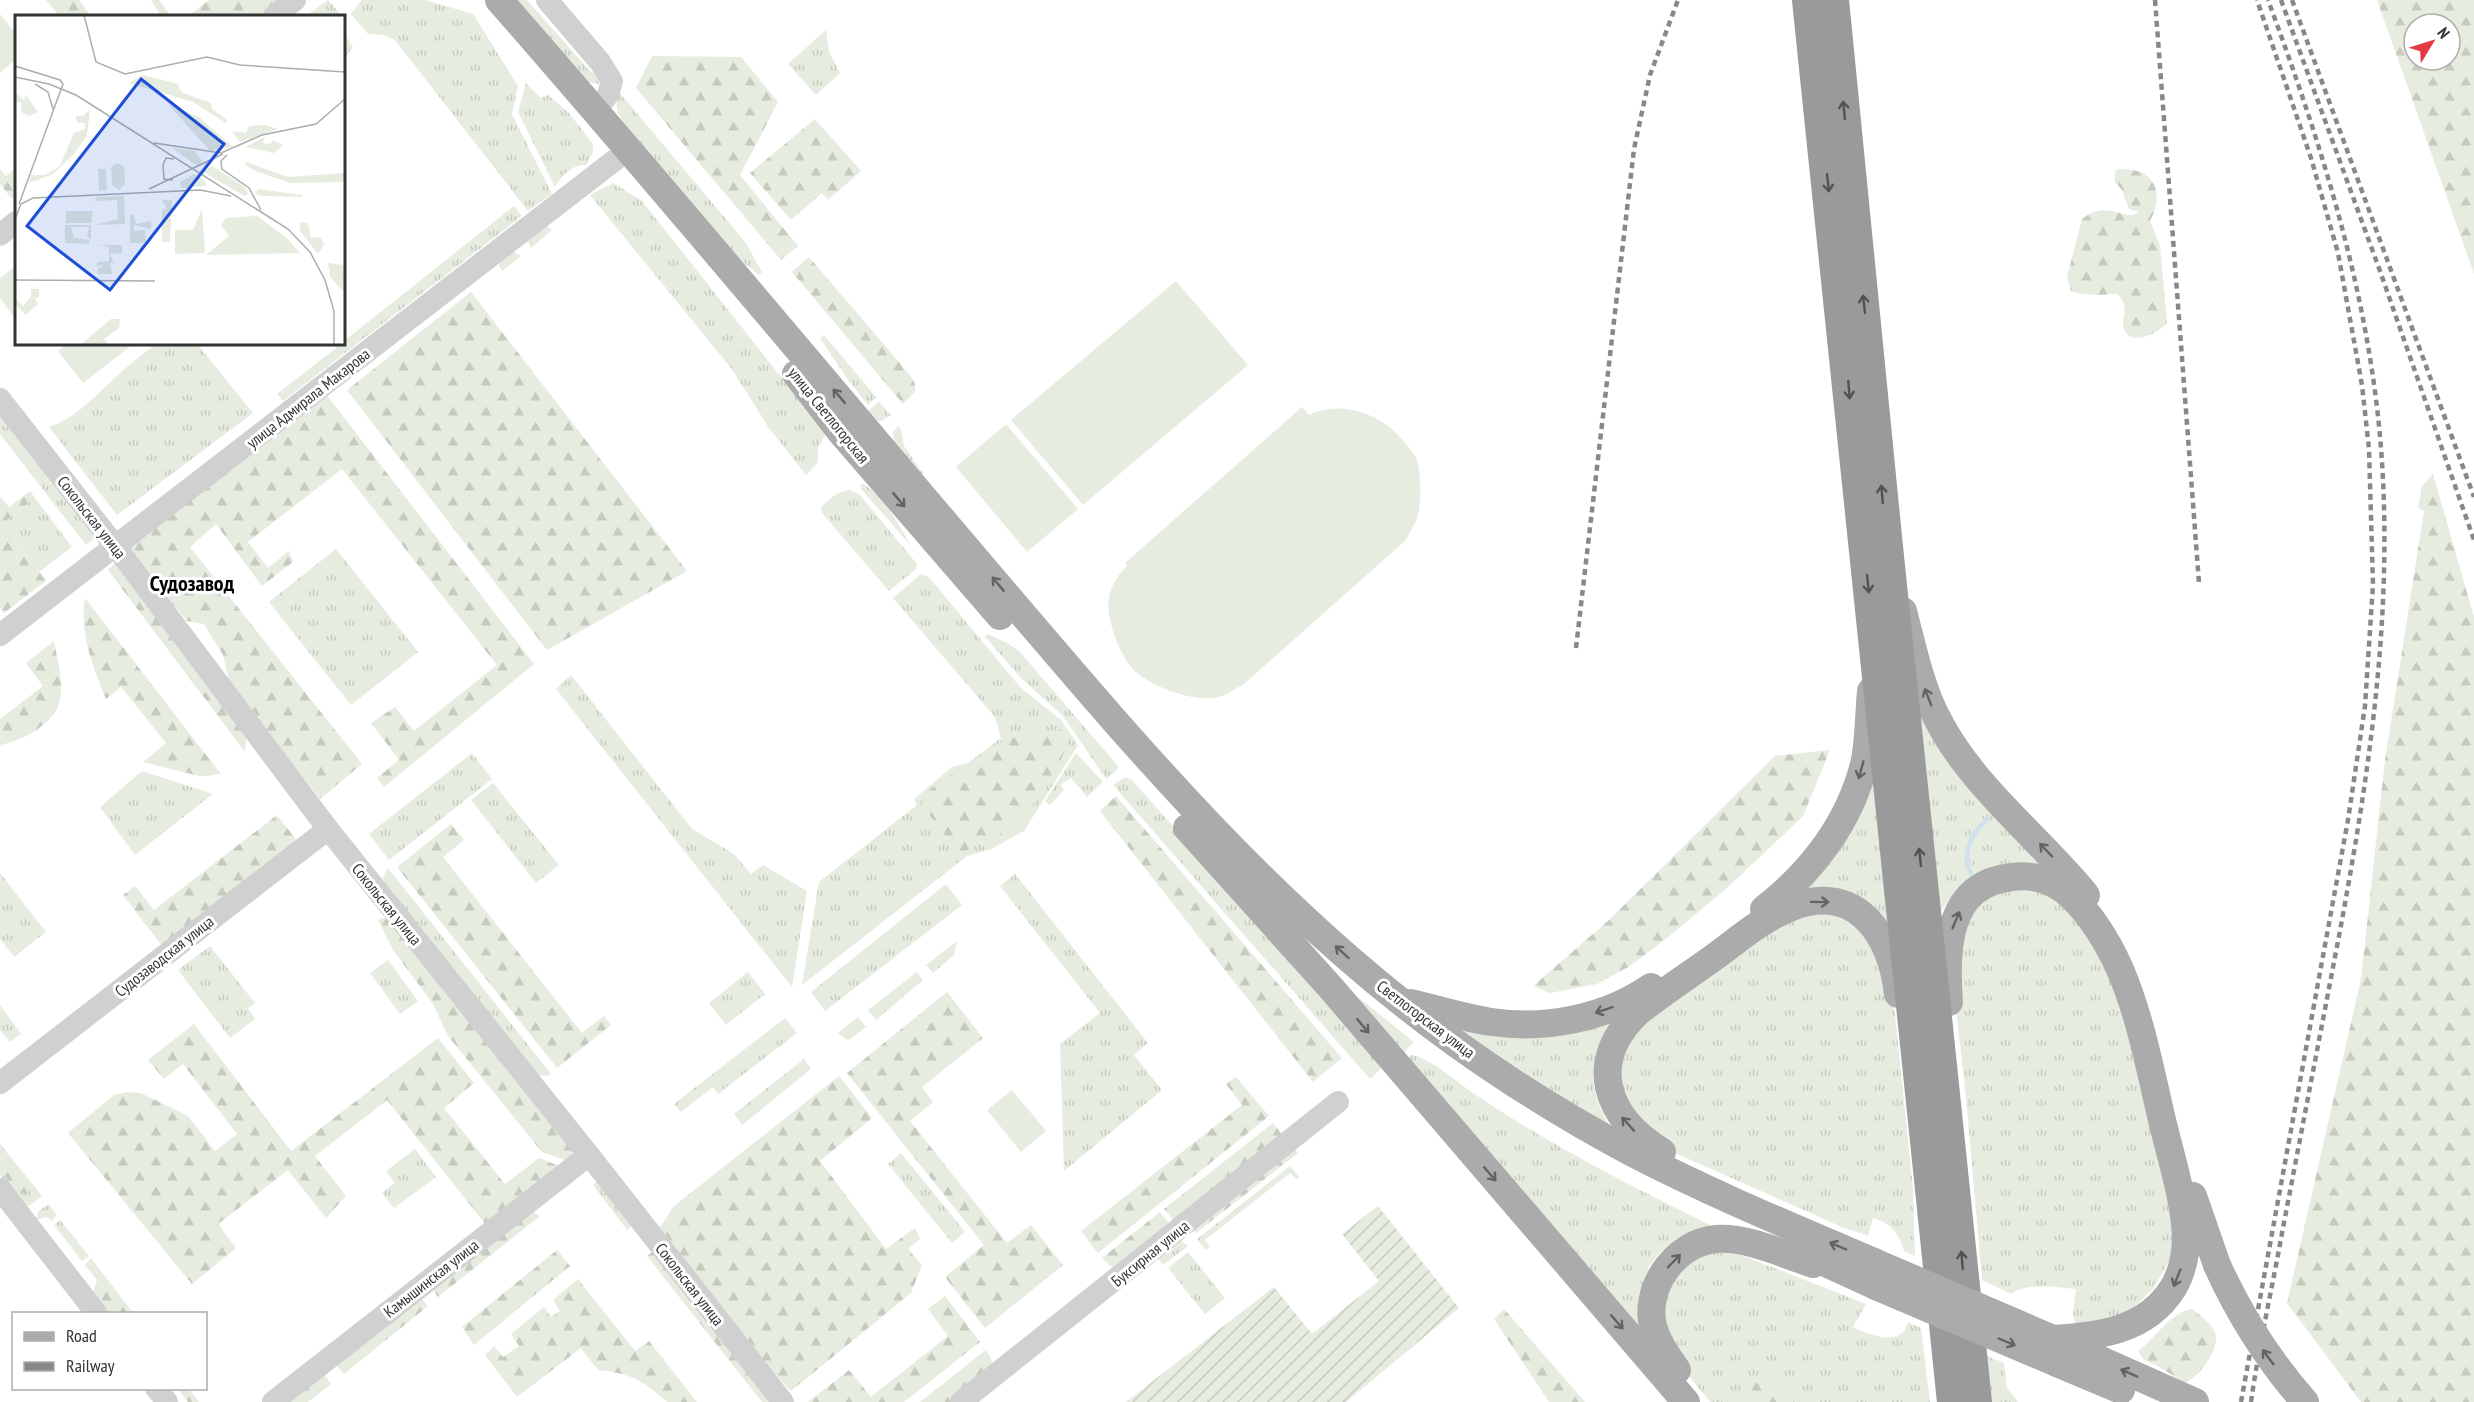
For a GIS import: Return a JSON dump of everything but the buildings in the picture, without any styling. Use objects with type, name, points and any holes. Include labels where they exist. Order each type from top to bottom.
[{"type":"highway","points":[[1808,0],[1953,1402]]},
{"type":"highway","points":[[1833,0],[1887,552],[1951,1145],[1976,1402]]},
{"type":"main road","name":"улица Светлогорская","points":[[479,0],[750,316],[840,431],[944,554],[1185,825]]},
{"type":"main road","name":"улица Светлогорская","points":[[500,0],[596,110],[1062,662]]},
{"type":"main road","points":[[1887,552],[1923,683],[1941,726],[1980,780],[2085,894],[2109,928],[2128,965],[2149,1025],[2187,1179],[2217,1265],[2254,1337],[2305,1402]]},
{"type":"main road","points":[[1400,1000],[1491,1022],[1530,1024],[1577,1019],[1611,1008],[1646,990],[1762,910],[1795,883],[1811,866],[1837,828],[1848,806],[1865,757],[1874,650]]},
{"type":"main road","name":"Светлогорская улица","points":[[1062,662],[1202,818],[1327,939],[1400,1000],[1504,1076],[1568,1116],[1681,1176],[1803,1231],[1875,1274]]},
{"type":"main road","points":[[1185,825],[1331,988],[1686,1402]]},
{"type":"main road","name":"Светлогорская улица","points":[[1185,825],[1320,959],[1390,1018],[1496,1092],[1561,1131],[1683,1196],[1875,1274]]},
{"type":"main road","points":[[1951,1145],[1952,1053],[1946,966],[1951,932],[1965,902],[1982,886],[2004,878],[2028,876],[2039,878],[2064,890],[2084,910],[2103,938],[2120,970],[2149,1068],[2179,1189],[2186,1238],[2179,1275],[2173,1287],[2152,1313],[2139,1322],[2055,1351]]},
{"type":"main road","points":[[1803,1231],[1646,1141],[1628,1125],[1615,1108],[1607,1071],[1617,1038],[1638,1012],[1754,928],[1781,912],[1808,902],[1838,904],[1859,912],[1876,928],[1888,948],[1896,973],[1911,1122],[1932,1206]]},
{"type":"main road","points":[[1703,1402],[1668,1358],[1654,1329],[1652,1311],[1654,1293],[1660,1278],[1682,1253],[1696,1244],[1716,1239],[1757,1245],[1875,1274],[2055,1351],[2189,1399]]},
{"type":"main road","points":[[1939,1270],[1940,1402]]},
{"type":"main road","points":[[2055,1351],[2109,1402]]},
{"type":"main road","points":[[2055,1351],[2149,1402]]},
{"type":"street","points":[[275,15],[295,0]]},
{"type":"street","points":[[548,0],[600,62],[612,81],[608,95],[596,110]]},
{"type":"street","name":"улица Адмирала Макарова","points":[[0,635],[615,160]]},
{"type":"street","points":[[0,235],[15,223]]},
{"type":"street","name":"Сокольская улица","points":[[0,399],[116,547],[328,829],[783,1402]]},
{"type":"street","name":"Судозаводская улица","points":[[0,1083],[328,829]]},
{"type":"street","name":"Буксирная улица","points":[[961,1402],[1338,1102]]},
{"type":"street","name":"Камышинская улица","points":[[273,1402],[589,1155]]},
{"type":"street","points":[[0,1189],[95,1312]]},
{"type":"street","points":[[157,1390],[167,1402]]},
{"type":"green space","points":[[46,0],[79,0],[90,15],[58,15]]},
{"type":"green space","points":[[151,0],[159,0],[170,15],[160,15]]},
{"type":"green space","points":[[209,0],[282,0],[263,15],[189,15]]},
{"type":"green space","points":[[328,0],[341,15],[307,15]]},
{"type":"green space","points":[[362,0],[425,0],[473,14],[518,86],[512,114],[552,194],[528,211],[395,40],[384,35],[368,34],[351,14]]},
{"type":"green space","points":[[517,0],[527,0],[589,70],[604,81],[598,84],[588,82]]},
{"type":"green space","points":[[2377,0],[2474,0],[2474,274],[2402,72],[2462,72],[2462,12],[2402,12],[2402,71]]},
{"type":"green space","points":[[0,14],[15,33],[15,60],[0,73]]},
{"type":"green space","points":[[826,30],[829,52],[840,73],[816,95],[788,64]]},
{"type":"green space","points":[[345,35],[353,47],[345,58]]},
{"type":"green space","points":[[652,56],[741,57],[778,102],[740,175],[798,246],[781,260],[636,88]]},
{"type":"green space","points":[[526,83],[541,98],[548,95],[569,113],[593,144],[593,152],[586,165],[581,165],[568,172],[555,187],[518,112]]},
{"type":"green space","points":[[619,92],[746,243],[762,272],[759,275],[734,255],[624,123],[617,108]]},
{"type":"green space","points":[[815,119],[861,171],[828,200],[822,193],[791,220],[750,173]]},
{"type":"green space","points":[[0,169],[6,176],[15,169],[15,197],[12,199],[0,184]]},
{"type":"green space","points":[[2120,169],[2142,173],[2149,178],[2154,184],[2157,201],[2150,221],[2160,245],[2167,322],[2148,336],[2135,338],[2126,333],[2123,324],[2124,304],[2117,294],[2089,295],[2071,291],[2067,277],[2082,219],[2092,213],[2108,210],[2128,215],[2139,212],[2129,209],[2122,190],[2115,182],[2115,171]]},
{"type":"green space","points":[[613,183],[642,201],[826,434],[818,447],[818,462],[806,475],[769,428],[731,368],[590,195]]},
{"type":"green space","points":[[514,206],[522,216],[283,401],[277,394],[340,345],[345,345],[345,340]]},
{"type":"green space","points":[[546,226],[552,230],[531,248],[528,241]]},
{"type":"green space","points":[[512,251],[521,256],[502,271],[499,265],[500,260]]},
{"type":"green space","points":[[809,257],[910,375],[915,384],[915,392],[903,404],[792,272]]},
{"type":"green space","points":[[15,267],[15,319],[0,298],[0,278]]},
{"type":"green space","points":[[1176,281],[1248,365],[1083,505],[1011,420]]},
{"type":"green space","points":[[471,292],[687,571],[547,650],[347,390]]},
{"type":"green space","points":[[824,335],[876,397],[868,405],[820,338]]},
{"type":"green space","points":[[66,345],[132,345],[83,383],[58,351]]},
{"type":"green space","points":[[155,345],[198,345],[253,413],[117,515],[49,427],[81,409],[130,364]]},
{"type":"green space","points":[[326,394],[534,664],[384,787],[377,778],[399,760],[371,723],[395,707],[414,731],[497,665],[342,469],[248,542],[268,568],[289,551],[293,562],[262,586],[216,524],[190,547],[362,764],[320,799],[230,684],[223,655],[204,624],[187,621],[128,549]]},
{"type":"green space","points":[[879,402],[891,415],[882,421],[877,421],[868,411]]},
{"type":"green space","points":[[1302,407],[1309,415],[1323,410],[1337,409],[1365,414],[1390,427],[1409,448],[1418,465],[1420,498],[1417,518],[1406,540],[1244,684],[1225,695],[1210,698],[1188,696],[1165,689],[1145,679],[1125,659],[1109,616],[1110,593],[1118,576],[1127,566],[1125,563]]},
{"type":"green space","points":[[0,417],[95,538],[86,545],[0,434]]},
{"type":"green space","points":[[1006,424],[1078,509],[1027,552],[956,467]]},
{"type":"green space","points":[[898,426],[901,429],[904,446],[923,473],[922,475],[894,443],[893,432]]},
{"type":"green space","points":[[2433,474],[2474,617],[2474,1402],[2361,1402],[2287,1303],[2361,979],[2385,760],[2424,511],[2418,508],[2422,486]]},
{"type":"green space","points":[[863,484],[878,496],[896,520],[911,546],[861,489],[860,485]]},
{"type":"green space","points":[[850,490],[860,495],[917,564],[916,569],[889,591],[822,513],[821,507],[831,498]]},
{"type":"green space","points":[[30,491],[35,498],[2,524],[46,581],[4,613],[0,607],[0,496],[9,507]]},
{"type":"green space","points":[[35,498],[72,547],[39,572],[2,524]]},
{"type":"green space","points":[[336,549],[418,652],[351,705],[269,602]]},
{"type":"green space","points":[[115,563],[242,729],[246,739],[245,752],[108,570]]},
{"type":"green space","points":[[921,574],[929,577],[1021,688],[1061,720],[1078,745],[1024,831],[991,849],[967,856],[802,985],[819,882],[917,805],[914,799],[952,767],[968,763],[1001,738],[995,717],[893,598]]},
{"type":"green space","points":[[85,598],[220,773],[199,776],[143,762],[166,743],[121,687],[106,699],[92,662],[86,637]]},
{"type":"green space","points":[[987,634],[1019,651],[1118,766],[1117,770],[1106,779],[1063,716],[1022,679],[985,637]]},
{"type":"green space","points":[[54,641],[61,693],[54,713],[30,734],[0,745],[0,719],[43,686],[26,663]]},
{"type":"green space","points":[[571,675],[692,829],[734,854],[751,874],[763,865],[807,891],[792,987],[556,689]]},
{"type":"green space","points":[[1920,706],[2050,865],[1970,879],[1959,887],[1937,916],[1913,720]]},
{"type":"green space","points":[[1061,729],[1067,744],[1059,765],[1020,824],[955,856],[945,835],[922,805],[921,795],[998,744],[1018,736]]},
{"type":"green space","points":[[1830,750],[1803,816],[1727,888],[1667,938],[1630,966],[1597,984],[1550,993],[1533,986],[1609,920],[1775,756]]},
{"type":"green space","points":[[472,753],[492,779],[389,860],[369,834]]},
{"type":"green space","points":[[1076,753],[1103,782],[1087,797],[1071,778],[1060,785],[1064,790],[1050,805],[1045,801]]},
{"type":"green space","points":[[1874,768],[1893,927],[1799,895]]},
{"type":"green space","points":[[142,771],[213,794],[135,855],[100,807]]},
{"type":"green space","points":[[1125,777],[1132,780],[1385,1065],[1370,1079],[1113,785]]},
{"type":"green space","points":[[493,783],[559,865],[536,883],[471,800]]},
{"type":"green space","points":[[1116,796],[1342,1058],[1313,1082],[1100,811]]},
{"type":"green space","points":[[277,815],[298,842],[163,947],[123,895],[135,886],[154,910]]},
{"type":"green space","points":[[451,824],[464,840],[443,857],[582,1033],[604,1016],[611,1025],[557,1068],[397,867]]},
{"type":"green space","points":[[388,868],[551,1074],[535,1075],[384,882],[383,877]]},
{"type":"green space","points":[[0,873],[46,932],[14,957],[0,939]]},
{"type":"green space","points":[[1015,874],[1148,1043],[1134,1055],[1162,1090],[1064,1171],[1060,1044],[1100,1013],[1000,886]]},
{"type":"green space","points":[[2006,882],[2059,896],[2105,960],[2159,1152],[2174,1231],[2171,1257],[2154,1288],[2134,1307],[2113,1318],[2075,1324],[2073,1314],[2076,1289],[2034,1287],[2011,1294],[1982,1280],[1966,1097],[1951,966],[1961,918]]},
{"type":"green space","points":[[946,884],[962,905],[825,1011],[811,992]]},
{"type":"green space","points":[[1808,909],[1861,923],[1894,1005],[1913,1188],[1915,1256],[1904,1251],[1897,1234],[1885,1223],[1873,1218],[1868,1236],[1842,1227],[1659,1146],[1622,1112],[1613,1064],[1647,1011]]},
{"type":"green space","points":[[388,919],[572,1147],[570,1162],[542,1152],[448,1036],[433,1004],[393,950],[378,920]]},
{"type":"green space","points":[[957,941],[954,955],[933,973],[926,965]]},
{"type":"green space","points":[[210,946],[255,1003],[248,1008],[255,1019],[230,1038],[178,970]]},
{"type":"green space","points":[[388,960],[418,1001],[400,1014],[370,973]]},
{"type":"green space","points":[[748,972],[765,994],[726,1025],[709,1003]]},
{"type":"green space","points":[[917,972],[923,980],[876,1020],[868,1010]]},
{"type":"green space","points":[[947,992],[983,1038],[922,1087],[933,1102],[910,1121],[1007,1243],[1031,1225],[1063,1265],[985,1328],[945,1277],[984,1245],[847,1073]]},
{"type":"green space","points":[[1353,993],[1414,1042],[1403,1053]]},
{"type":"green space","points":[[0,1005],[21,1034],[10,1042],[0,1030]]},
{"type":"green space","points":[[1617,1012],[1597,1055],[1593,1081],[1601,1109],[1610,1126],[1528,1080],[1449,1021]]},
{"type":"green space","points":[[858,1017],[866,1027],[849,1040],[838,1033]]},
{"type":"green space","points":[[785,1018],[797,1033],[718,1094],[713,1087],[681,1112],[674,1104]]},
{"type":"green space","points":[[194,1024],[291,1151],[438,1038],[474,1083],[444,1108],[505,1184],[539,1158],[564,1168],[486,1225],[387,1100],[315,1156],[346,1196],[326,1218],[288,1170],[218,1224],[236,1248],[192,1284],[68,1133],[114,1095],[127,1092],[141,1093],[188,1116],[215,1151],[237,1134],[183,1064],[164,1079],[148,1060]]},
{"type":"green space","points":[[1411,1055],[1426,1060],[1501,1112],[1560,1147],[1710,1225],[1712,1229],[1679,1238],[1660,1252],[1649,1266],[1638,1300],[1638,1326],[1405,1059]]},
{"type":"green space","points":[[804,1059],[811,1069],[742,1125],[734,1114]]},
{"type":"green space","points":[[839,1076],[872,1118],[820,1161],[886,1249],[915,1228],[920,1239],[908,1249],[922,1265],[911,1293],[791,1391],[737,1334],[660,1227],[674,1206]]},
{"type":"green space","points":[[1236,1077],[1269,1116],[1098,1253],[1081,1231],[1242,1105],[1226,1084]]},
{"type":"green space","points":[[1012,1090],[1046,1131],[1021,1152],[987,1110]]},
{"type":"green space","points":[[1273,1123],[1283,1136],[1175,1222],[1164,1209]]},
{"type":"green space","points":[[0,1144],[42,1196],[29,1206],[22,1203],[0,1175]]},
{"type":"green space","points":[[0,1147],[31,1189],[25,1194],[4,1175]]},
{"type":"green space","points":[[1294,1148],[1298,1153],[1196,1233],[1192,1228]]},
{"type":"green space","points":[[415,1149],[436,1177],[394,1208],[382,1193],[395,1183],[386,1171]]},
{"type":"green space","points":[[901,1153],[965,1232],[952,1243],[888,1164]]},
{"type":"green space","points":[[1290,1166],[1299,1177],[1296,1179],[1290,1173],[1205,1240],[1210,1247],[1206,1250],[1197,1239]]},
{"type":"green space","points":[[599,1180],[633,1225],[627,1230],[593,1185]]},
{"type":"green space","points":[[48,1204],[57,1215],[51,1221],[47,1217],[36,1220],[38,1212]]},
{"type":"green space","points":[[1378,1206],[1459,1308],[1346,1402],[1126,1402],[1274,1287],[1312,1334],[1379,1281],[1342,1234]]},
{"type":"green space","points":[[534,1212],[540,1216],[438,1297],[431,1287]]},
{"type":"green space","points":[[1160,1212],[1171,1226],[1113,1268],[1102,1258]]},
{"type":"green space","points":[[60,1220],[89,1256],[82,1261],[54,1225]]},
{"type":"green space","points":[[1180,1240],[1188,1246],[1163,1265],[1157,1257]]},
{"type":"green space","points":[[1701,1245],[1744,1256],[1866,1304],[1853,1327],[1867,1333],[1892,1337],[1905,1330],[1908,1322],[1921,1328],[1930,1402],[1710,1402],[1675,1359],[1662,1336],[1664,1280]]},
{"type":"green space","points":[[557,1250],[570,1266],[474,1345],[462,1327]]},
{"type":"green space","points":[[653,1251],[771,1402],[762,1402],[647,1256]]},
{"type":"green space","points":[[1188,1252],[1225,1298],[1205,1314],[1168,1268]]},
{"type":"green space","points":[[91,1258],[132,1312],[109,1312],[93,1292],[97,1280],[85,1265]]},
{"type":"green space","points":[[578,1279],[635,1351],[649,1341],[697,1402],[667,1402],[636,1379],[598,1370],[581,1348],[517,1397],[485,1355],[494,1346],[503,1357],[519,1346],[511,1334],[544,1307],[551,1317],[560,1311],[553,1300]]},
{"type":"green space","points":[[945,1296],[980,1342],[904,1402],[808,1402],[849,1370],[871,1397],[948,1336],[928,1309]]},
{"type":"green space","points":[[420,1297],[428,1306],[344,1374],[336,1365]]},
{"type":"green space","points":[[1504,1309],[1585,1402],[1549,1402],[1494,1319]]},
{"type":"green space","points":[[2192,1309],[2211,1326],[2216,1339],[2208,1361],[2191,1380],[2185,1383],[2144,1360],[2138,1351],[2176,1315]]},
{"type":"green space","points":[[986,1350],[992,1365],[950,1402],[920,1402]]},
{"type":"green space","points":[[1987,1356],[2004,1363],[2007,1388],[2018,1402],[1992,1402]]},
{"type":"green space","points":[[324,1374],[331,1384],[308,1402],[289,1402]]},
{"type":"green space","points":[[1762,1376],[1778,1384],[1792,1402],[1743,1402],[1748,1386]]},
{"type":"green space","points":[[179,1390],[190,1390],[199,1402],[188,1402]]},
{"type":"waterway","points":[[1971,874],[1967,858],[1969,844],[1988,818]]},
{"type":"railway","points":[[1576,648],[1634,149],[1650,75],[1678,0]]},
{"type":"railway","points":[[2155,0],[2199,583]]},
{"type":"railway","points":[[2241,1402],[2348,820],[2365,706],[2373,585],[2369,449],[2362,385],[2338,253],[2311,158],[2257,0]]},
{"type":"railway","points":[[2251,1402],[2339,936],[2361,807],[2378,677],[2384,547],[2383,482],[2378,416],[2361,309],[2321,153],[2268,0]]},
{"type":"railway","points":[[2281,0],[2380,271],[2474,540]]},
{"type":"railway","points":[[2292,0],[2474,497]]},
{"type":"district","name":"Судозавод","points":[[192,583]]}]
